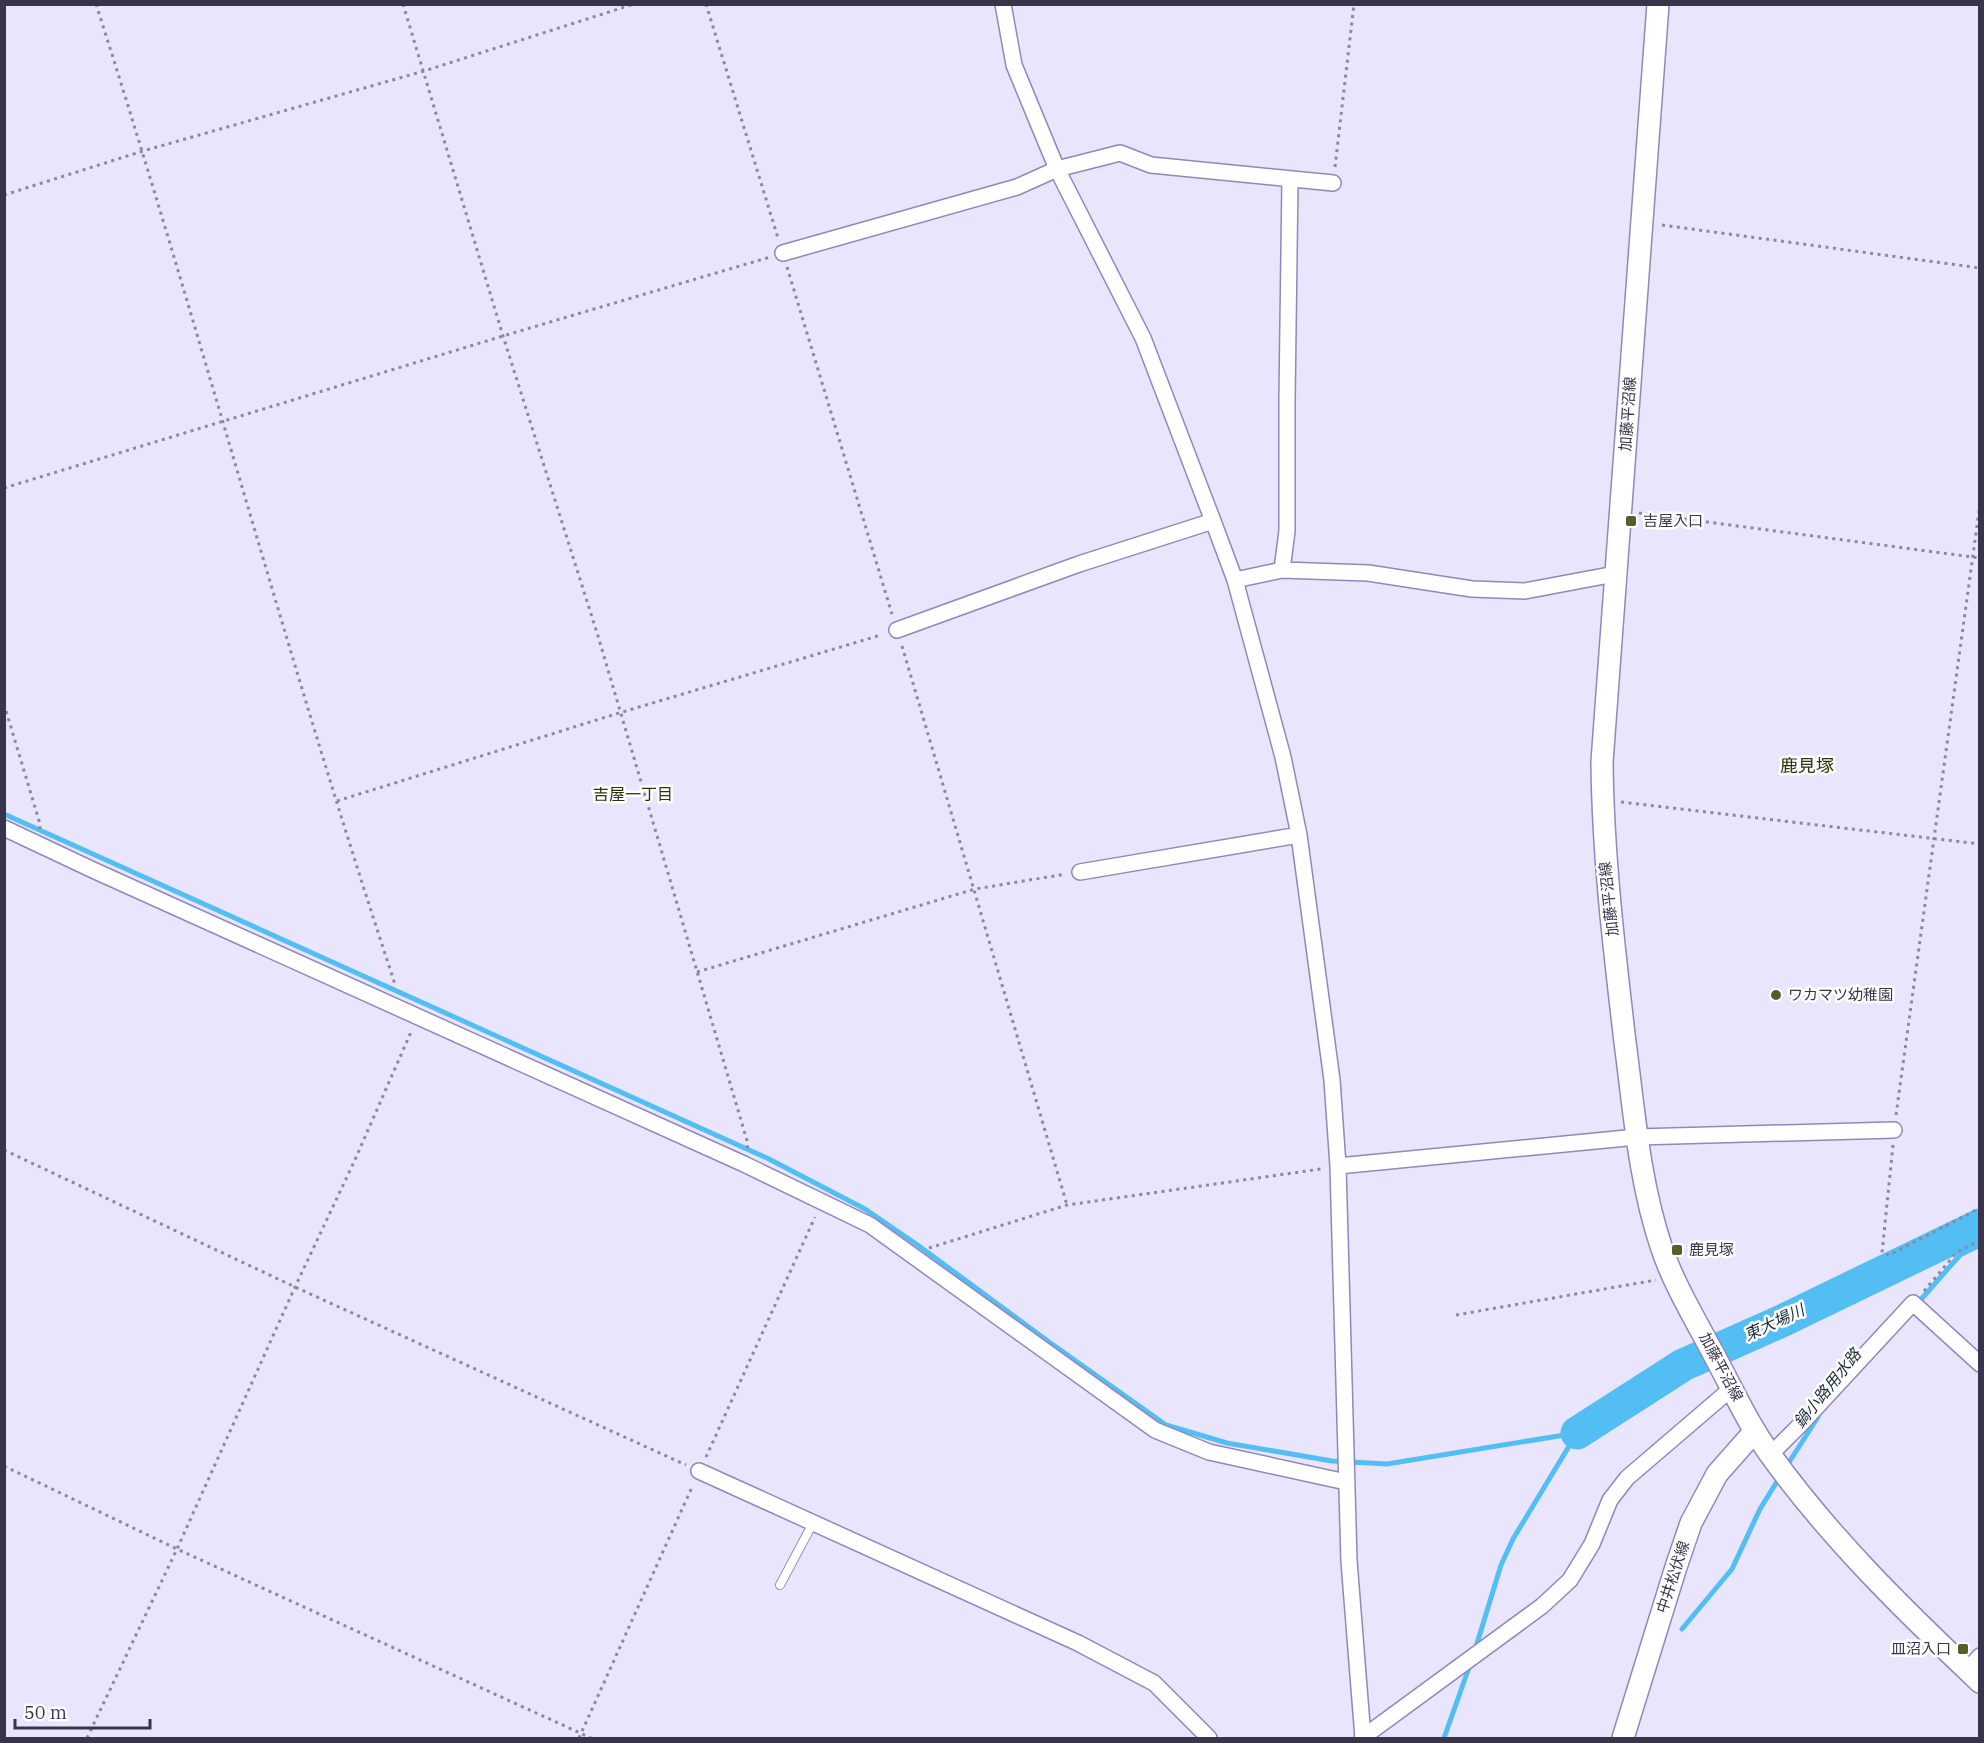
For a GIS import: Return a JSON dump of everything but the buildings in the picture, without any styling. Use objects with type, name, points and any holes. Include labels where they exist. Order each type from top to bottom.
[{"type":"main road","name":"加藤平沼線","points":[[1658,4],[1605,714],[1602,800],[1610,910],[1637,1137],[1647,1196],[1662,1248],[1674,1277],[1755,1431],[1770,1455],[1847,1549],[1975,1669]]},
{"type":"main road","name":"中井松伏線","points":[[1623,1738],[1691,1523],[1717,1474],[1755,1431]]},
{"type":"street","points":[[1003,4],[1014,65],[1057,169],[1143,338],[1214,520],[1235,580],[1283,757],[1299,835],[1332,1080],[1338,1166],[1349,1561],[1362,1738]]},
{"type":"street","points":[[783,254],[1017,187],[1057,169],[1120,153],[1151,165],[1333,183]]},
{"type":"street","points":[[1282,570],[1287,531],[1290,180]]},
{"type":"street","points":[[897,630],[1079,564],[1214,520]]},
{"type":"street","points":[[1235,580],[1282,570],[1368,573],[1472,589],[1525,591],[1615,574]]},
{"type":"street","points":[[4,828],[744,1164],[870,1225],[1155,1430],[1209,1452],[1346,1482]]},
{"type":"street","points":[[1080,872],[1299,835]]},
{"type":"street","points":[[1338,1166],[1637,1137],[1894,1130]]},
{"type":"street","points":[[1770,1455],[1912,1303],[1980,1364]]},
{"type":"street","points":[[1362,1738],[1542,1606],[1570,1580],[1592,1544],[1610,1500],[1627,1478],[1732,1388]]},
{"type":"street","points":[[699,1471],[1068,1638],[1154,1683],[1209,1738]]},
{"type":"lane","points":[[780,1585],[813,1523]]},
{"type":"path","points":[[96,4],[143,152],[337,801],[394,981]]},
{"type":"path","points":[[404,4],[503,336],[644,789],[748,1144],[744,1164]]},
{"type":"path","points":[[4,195],[143,152],[424,71],[634,4]]},
{"type":"path","points":[[706,4],[975,889],[1067,1205]]},
{"type":"path","points":[[1333,183],[1354,4]]},
{"type":"path","points":[[1642,222],[1980,268]]},
{"type":"path","points":[[4,488],[503,336],[783,254]]},
{"type":"path","points":[[1980,504],[1894,1130],[1882,1253],[1889,1255],[1980,1208]]},
{"type":"path","points":[[1621,511],[1980,558]]},
{"type":"path","points":[[337,801],[619,713],[897,630]]},
{"type":"path","points":[[4,704],[40,824],[39,843]]},
{"type":"path","points":[[1602,800],[1980,844]]},
{"type":"path","points":[[697,972],[975,889],[1080,872]]},
{"type":"path","points":[[87,1738],[177,1549],[354,1162],[418,1016]]},
{"type":"path","points":[[4,1150],[295,1287],[699,1471]]},
{"type":"path","points":[[911,1254],[1067,1205],[1338,1166]]},
{"type":"path","points":[[580,1736],[822,1202]]},
{"type":"path","points":[[1912,1303],[1957,1252],[1980,1240]]},
{"type":"path","points":[[1456,1316],[1674,1277]]},
{"type":"path","points":[[4,1466],[580,1736],[591,1738]]},
{"type":"waterway","points":[[4,814],[767,1158],[865,1209],[1166,1425],[1227,1443],[1332,1461],[1387,1464],[1577,1433]]},
{"type":"waterway","name":"東大場川","points":[[1577,1433],[1683,1365],[1784,1320],[1980,1225]]},
{"type":"waterway","name":"鍋小路用水路","points":[[1917,1304],[1960,1255],[1980,1245]]},
{"type":"waterway","name":"鍋小路用水路","points":[[1786,1467],[1818,1417]]},
{"type":"waterway","points":[[1475,1650],[1501,1565],[1513,1539],[1577,1433]]},
{"type":"waterway","name":"鍋小路用水路","points":[[1682,1629],[1732,1569],[1760,1509],[1781,1475]]},
{"type":"waterway","points":[[1444,1738],[1471,1662]]},
{"type":"place","name":"吉屋入口","points":[[1631,521]]},
{"type":"place","name":"ワカマツ幼稚園","points":[[1776,995]]},
{"type":"place","name":"鹿見塚","points":[[1677,1250]]},
{"type":"place","name":"皿沼入口","points":[[1963,1649]]},
{"type":"district","name":"鹿見塚","points":[[1807,766]]},
{"type":"district","name":"吉屋一丁目","points":[[633,794]]}]
